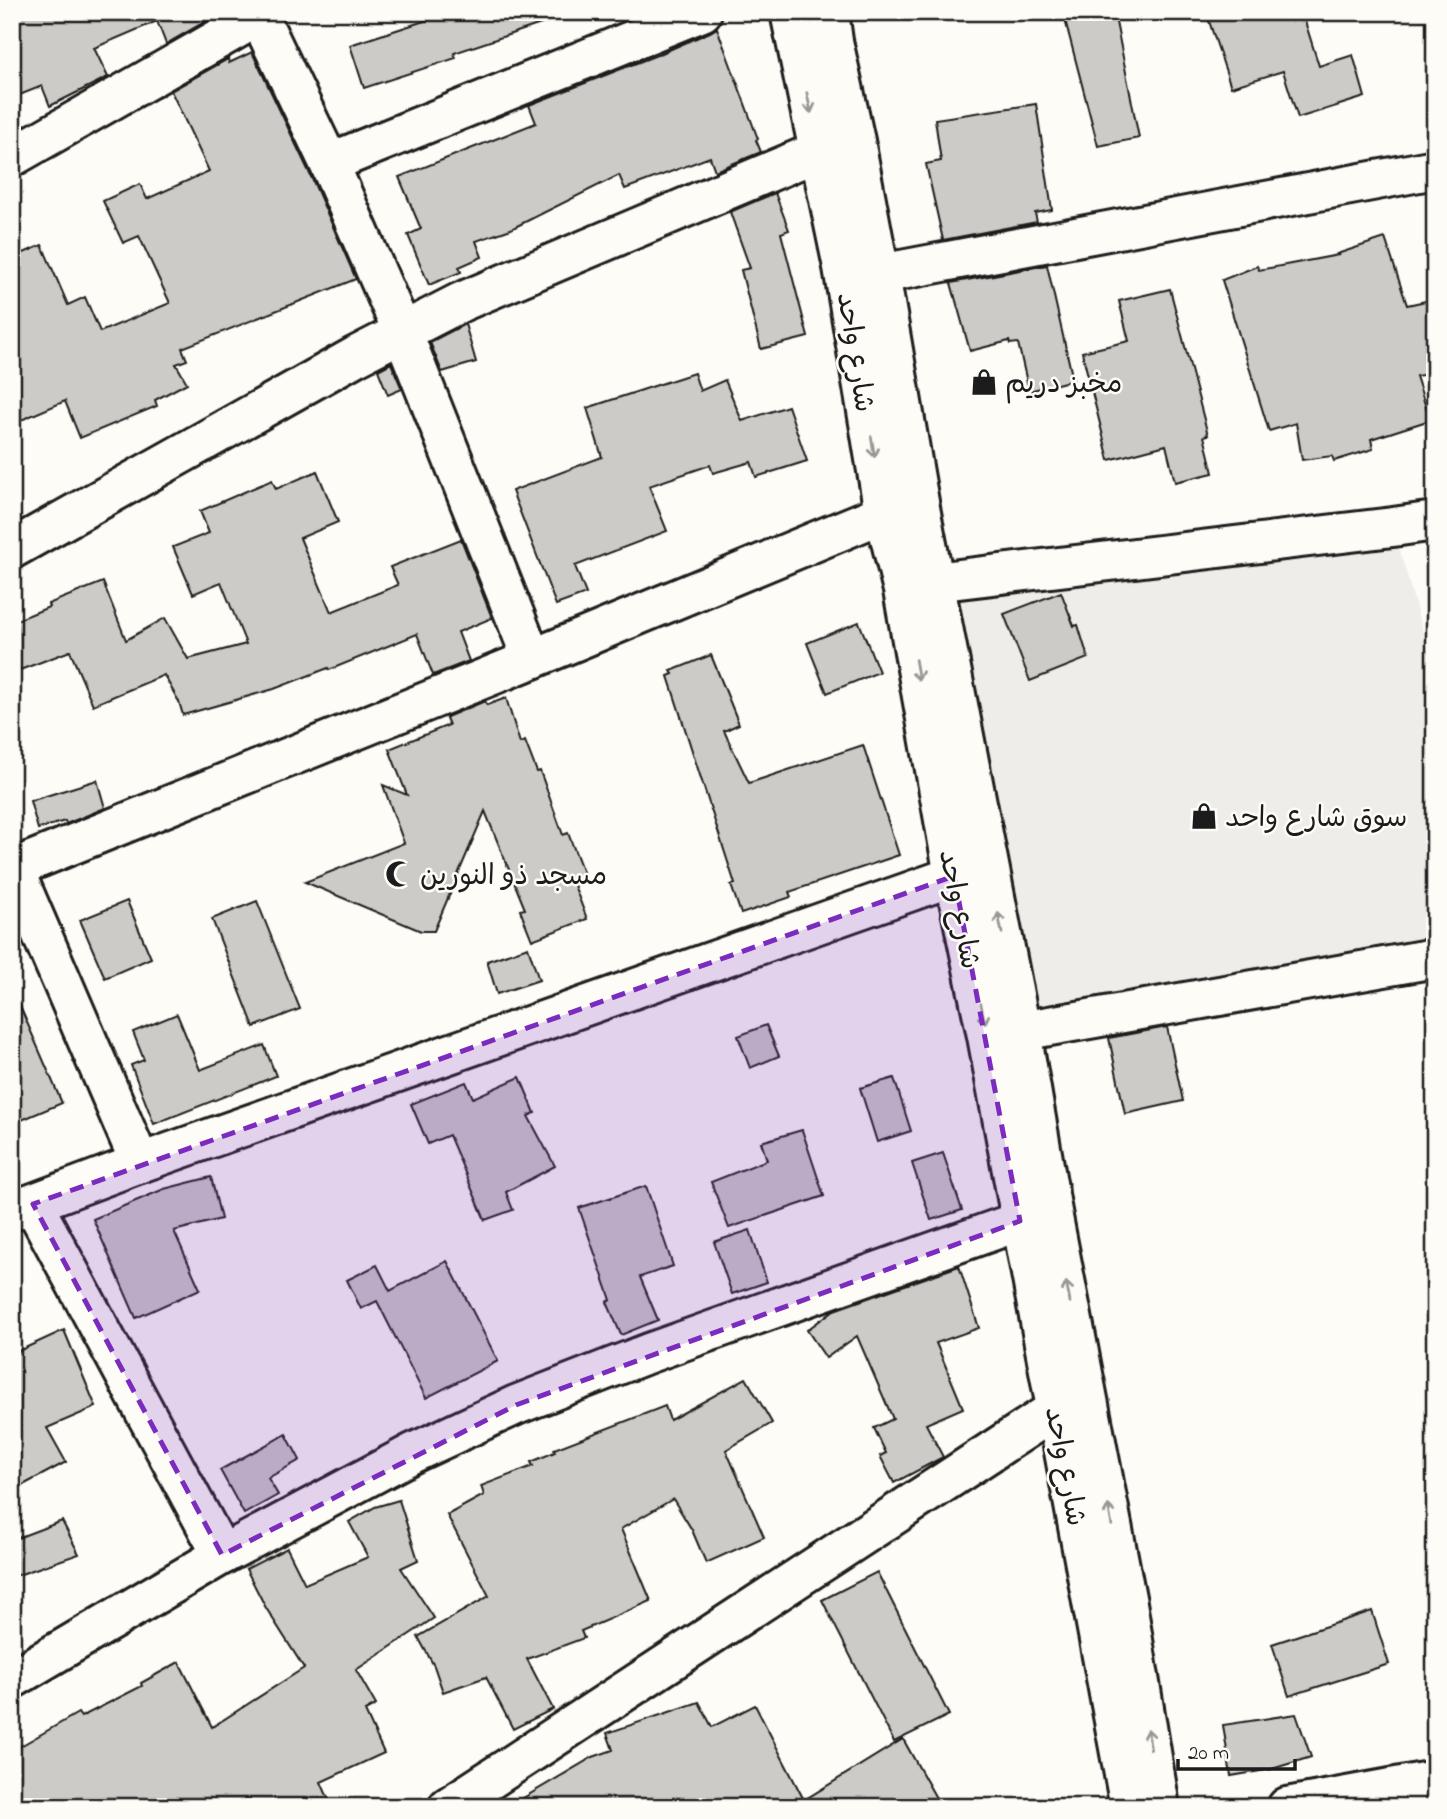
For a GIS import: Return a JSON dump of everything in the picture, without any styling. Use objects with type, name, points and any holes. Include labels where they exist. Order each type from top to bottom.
[{"type":"street","points":[[329,163],[702,12]]},
{"type":"street","name":"شارع واحد","points":[[790,12],[820,35],[855,141],[934,582],[972,871],[987,1036],[1129,1807]]},
{"type":"street","points":[[12,157],[258,14],[329,163],[402,331],[532,659]]},
{"type":"street","name":"شارع واحد","points":[[820,35],[820,151],[843,267],[884,513],[972,871],[1021,1031],[1052,1212],[1126,1603],[1160,1807]]},
{"type":"street","points":[[12,549],[402,331],[461,302],[820,151]]},
{"type":"street","points":[[880,274],[1435,169]]},
{"type":"street","points":[[140,1163],[13,866],[532,659],[884,513]]},
{"type":"street","points":[[934,582],[1435,521]]},
{"type":"street","points":[[222,1555],[23,1208],[140,1163],[972,871]]},
{"type":"street","points":[[1021,1031],[1435,958]]},
{"type":"street","points":[[12,1679],[222,1555],[413,1453],[516,1405],[649,1353],[1020,1221]]},
{"type":"street","points":[[448,1807],[1056,1409]]},
{"type":"street","points":[[1287,1807],[1435,1780]]},
{"type":"highlighted area","points":[[954,876],[1020,1221],[516,1405],[222,1555],[33,1204]]},
{"type":"shaded area","name":"سوق شارع واحد","points":[[1393,527],[1435,674],[1435,958],[1016,1032],[931,588]]},
{"type":"building","points":[[12,12],[208,12],[211,18],[166,44],[157,21],[94,48],[108,77],[50,106],[42,86],[12,98]]},
{"type":"building","points":[[452,12],[558,12],[559,18],[454,53],[456,58],[364,88],[350,45]]},
{"type":"building","points":[[1063,12],[1114,12],[1139,138],[1098,146]]},
{"type":"building","points":[[1206,12],[1302,12],[1319,66],[1353,55],[1365,97],[1298,118],[1283,71],[1231,87]]},
{"type":"building","points":[[717,28],[761,152],[715,171],[710,157],[625,189],[619,175],[511,229],[476,241],[482,257],[459,267],[461,272],[429,285],[408,235],[421,229],[399,177],[536,123],[529,105],[662,53]]},
{"type":"building","points":[[252,52],[356,279],[182,348],[187,360],[176,364],[187,383],[155,400],[157,406],[80,438],[65,401],[12,424],[12,258],[42,245],[68,305],[85,297],[100,332],[170,303],[139,236],[123,243],[103,201],[140,184],[147,199],[209,171],[171,91],[228,59],[229,63]]},
{"type":"building","points":[[1036,104],[1052,210],[1035,213],[1037,222],[943,240],[926,164],[941,161],[935,119]]},
{"type":"building","points":[[775,193],[789,230],[781,233],[808,337],[761,349],[741,270],[750,268],[730,212]]},
{"type":"building","points":[[1385,238],[1407,305],[1435,299],[1435,373],[1416,376],[1430,420],[1371,439],[1373,449],[1334,461],[1332,456],[1302,460],[1296,423],[1269,431],[1222,280],[1257,266],[1259,270],[1338,255]]},
{"type":"building","points":[[1047,265],[1073,380],[1029,391],[1018,343],[1010,344],[1009,341],[970,351],[951,283]]},
{"type":"building","points":[[1170,289],[1208,435],[1204,436],[1213,473],[1175,482],[1166,445],[1109,460],[1082,352],[1129,341],[1119,301]]},
{"type":"building","points":[[465,324],[476,362],[442,372],[430,342]]},
{"type":"building","points":[[391,363],[402,389],[388,395],[378,370]]},
{"type":"building","points":[[694,373],[700,391],[725,380],[742,421],[788,406],[807,461],[756,477],[751,462],[713,473],[710,465],[649,486],[667,531],[575,566],[586,594],[556,605],[512,491],[602,457],[587,408]]},
{"type":"building","points":[[317,471],[338,522],[300,538],[331,612],[398,585],[390,567],[461,539],[492,618],[458,632],[469,661],[433,675],[417,634],[329,670],[328,668],[274,689],[183,715],[164,675],[93,705],[70,651],[12,673],[12,622],[103,582],[126,640],[165,618],[188,659],[246,644],[221,582],[193,594],[173,547],[209,533],[200,511],[272,480],[276,489]]},
{"type":"building","points":[[1061,592],[1074,626],[1078,625],[1088,658],[1030,681],[1004,614]]},
{"type":"building","points":[[859,622],[879,672],[827,693],[807,643]]},
{"type":"building","points":[[711,655],[739,724],[724,731],[749,783],[863,745],[899,855],[789,892],[791,897],[741,914],[731,885],[735,884],[668,676],[673,674],[671,671]]},
{"type":"building","points":[[506,698],[520,743],[525,741],[537,772],[540,771],[563,835],[568,833],[586,880],[574,885],[587,919],[532,940],[520,910],[525,909],[485,811],[434,931],[421,931],[305,882],[404,843],[383,785],[407,795],[389,749],[449,725],[446,718],[449,716],[485,701],[487,705]]},
{"type":"building","points":[[97,780],[105,808],[66,824],[65,821],[38,829],[30,801]]},
{"type":"building","points":[[127,901],[151,958],[105,978],[80,920]]},
{"type":"building","points":[[257,901],[300,1009],[254,1027],[212,919]]},
{"type":"building","points":[[528,947],[539,980],[497,994],[487,961]]},
{"type":"building","points":[[12,988],[62,1103],[12,1124]]},
{"type":"building","points":[[177,1014],[200,1070],[264,1045],[276,1076],[154,1124],[131,1065],[144,1060],[133,1032]]},
{"type":"building","points":[[766,1025],[779,1056],[750,1068],[738,1036]]},
{"type":"building","points":[[1167,1027],[1183,1101],[1125,1114],[1109,1038]]},
{"type":"building","points":[[520,1077],[535,1113],[528,1116],[555,1166],[506,1192],[513,1210],[485,1220],[449,1135],[428,1144],[411,1104],[466,1082],[473,1098]]},
{"type":"building","points":[[894,1078],[911,1131],[877,1142],[860,1088]]},
{"type":"building","points":[[802,1130],[824,1196],[729,1228],[711,1182],[767,1160],[761,1142]]},
{"type":"building","points":[[943,1153],[962,1210],[931,1220],[912,1163]]},
{"type":"building","points":[[211,1177],[221,1219],[174,1231],[200,1289],[136,1318],[93,1219],[164,1189]]},
{"type":"building","points":[[646,1186],[673,1266],[640,1277],[658,1320],[621,1335],[607,1302],[611,1300],[579,1208]]},
{"type":"building","points":[[750,1230],[767,1282],[732,1294],[714,1242]]},
{"type":"building","points":[[447,1261],[498,1361],[426,1398],[377,1301],[361,1309],[347,1280],[377,1265],[390,1291]]},
{"type":"building","points":[[959,1266],[979,1328],[936,1343],[963,1408],[926,1424],[943,1457],[894,1483],[880,1456],[886,1453],[874,1428],[893,1419],[857,1336],[826,1358],[807,1330],[834,1310]]},
{"type":"building","points":[[64,1330],[96,1407],[47,1428],[66,1462],[12,1491],[12,1354]]},
{"type":"building","points":[[746,1378],[772,1423],[726,1450],[764,1537],[706,1563],[692,1530],[673,1499],[621,1529],[651,1601],[581,1631],[584,1638],[527,1659],[553,1709],[513,1729],[486,1677],[443,1692],[434,1666],[418,1637],[489,1596],[447,1515],[484,1495],[481,1486],[533,1466],[531,1462],[555,1452],[554,1449],[665,1406],[670,1420]]},
{"type":"building","points":[[286,1434],[300,1460],[268,1478],[278,1495],[244,1514],[220,1470]]},
{"type":"building","points":[[399,1500],[418,1560],[401,1568],[434,1618],[356,1670],[376,1705],[365,1711],[384,1753],[321,1782],[332,1807],[12,1807],[12,1751],[78,1713],[81,1717],[142,1686],[141,1683],[179,1662],[212,1727],[304,1668],[266,1608],[246,1569],[287,1548],[305,1584],[368,1557],[349,1522],[375,1507]]},
{"type":"building","points":[[62,1521],[79,1554],[12,1577],[12,1540]]},
{"type":"building","points":[[877,1572],[949,1715],[894,1742],[822,1600]]},
{"type":"building","points":[[1372,1611],[1389,1664],[1289,1696],[1272,1644]]},
{"type":"building","points":[[699,1702],[712,1727],[755,1705],[804,1800],[903,1739],[941,1807],[508,1807],[593,1757],[613,1750],[607,1733]]},
{"type":"building","points":[[1296,1714],[1311,1757],[1272,1769],[1231,1776],[1223,1725]]},
{"type":"place","name":"مخبز دريم","points":[[984,382]]},
{"type":"place","name":"سوق شارع واحد","points":[[1204,816]]},
{"type":"place","name":"مسجد ذو النورين","points":[[399,874]]}]
